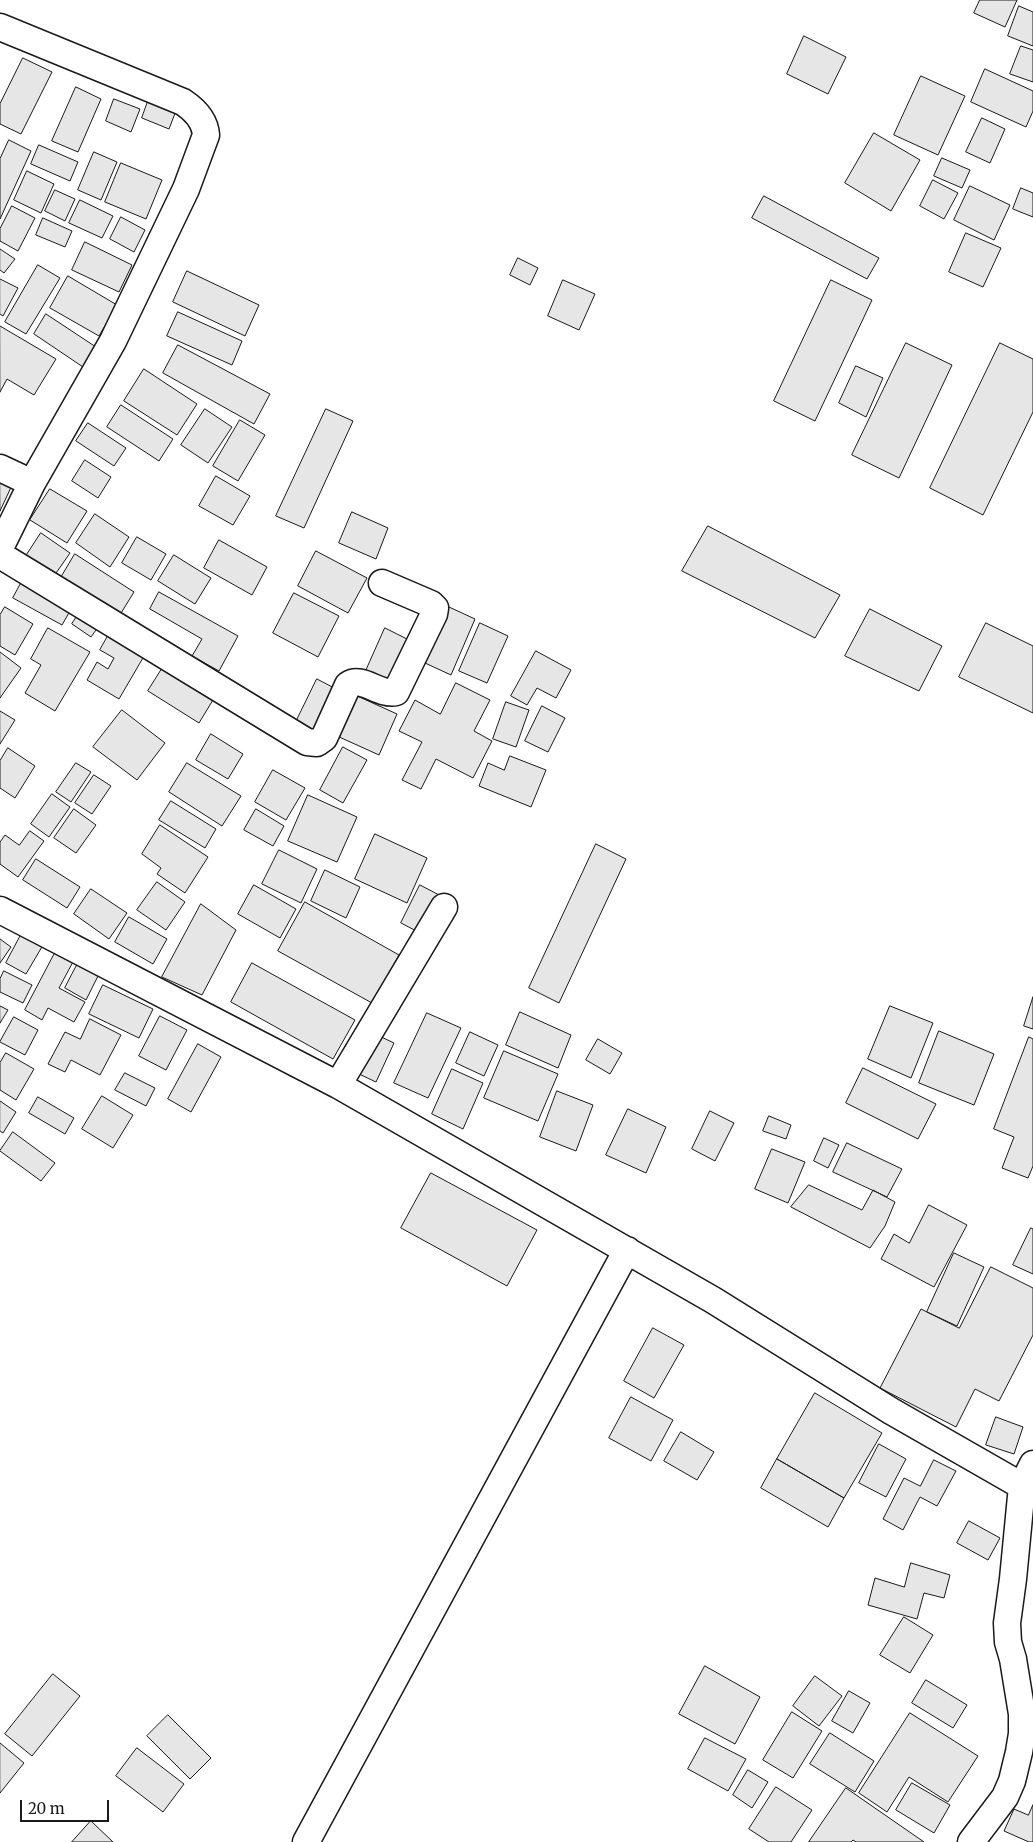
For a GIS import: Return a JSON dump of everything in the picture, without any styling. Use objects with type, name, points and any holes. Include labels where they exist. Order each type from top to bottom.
[{"type":"street","points":[[0,27],[184,102],[193,109],[203,123],[206,135],[186,189],[113,341],[32,483],[0,548]]},
{"type":"street","points":[[0,468],[32,483]]},
{"type":"street","points":[[0,554],[307,742],[317,743],[324,738],[348,685],[352,682],[358,681],[386,694],[396,692],[434,614],[435,608],[431,604],[382,583]]},
{"type":"street","points":[[338,1086],[444,907]]},
{"type":"street","points":[[0,910],[338,1086],[713,1300],[891,1411],[1028,1475],[1007,1623],[1008,1642],[1023,1662],[1022,1734],[1012,1781],[1004,1797],[971,1842]]},
{"type":"street","points":[[306,1842],[627,1250]]},
{"type":"building","points":[[980,0],[1017,0],[1005,27],[974,13]]},
{"type":"building","points":[[1019,6],[1033,12],[1033,46],[1008,36]]},
{"type":"building","points":[[804,36],[846,57],[828,94],[787,74]]},
{"type":"building","points":[[1021,46],[1033,50],[1033,82],[1010,74]]},
{"type":"building","points":[[23,58],[52,72],[21,134],[0,124],[0,104]]},
{"type":"building","points":[[985,69],[1033,91],[1033,111],[1026,127],[971,102]]},
{"type":"building","points":[[921,76],[965,96],[938,155],[894,135]]},
{"type":"building","points":[[76,87],[101,99],[78,152],[52,141]]},
{"type":"building","points":[[151,93],[179,103],[169,129],[142,118]]},
{"type":"building","points":[[114,99],[140,109],[131,132],[106,121]]},
{"type":"building","points":[[982,118],[1005,129],[990,163],[966,152]]},
{"type":"building","points":[[874,133],[920,160],[891,211],[845,183]]},
{"type":"building","points":[[9,140],[31,151],[0,219],[0,159]]},
{"type":"building","points":[[39,145],[78,162],[70,181],[31,164]]},
{"type":"building","points":[[94,152],[117,162],[101,200],[78,190]]},
{"type":"building","points":[[942,158],[970,170],[962,188],[934,176]]},
{"type":"building","points":[[121,163],[162,180],[146,219],[105,202]]},
{"type":"building","points":[[27,171],[54,184],[41,213],[14,200]]},
{"type":"building","points":[[933,180],[958,193],[944,219],[920,206]]},
{"type":"building","points":[[970,186],[1010,205],[994,240],[954,220]]},
{"type":"building","points":[[1021,188],[1033,193],[1033,217],[1013,209]]},
{"type":"building","points":[[55,190],[75,199],[65,221],[45,211]]},
{"type":"building","points":[[764,196],[879,258],[867,279],[752,218]]},
{"type":"building","points":[[80,200],[113,216],[102,238],[69,223]]},
{"type":"building","points":[[12,206],[35,218],[18,251],[0,241],[0,229]]},
{"type":"building","points":[[121,217],[145,230],[134,252],[110,239]]},
{"type":"building","points":[[43,218],[72,231],[65,247],[36,235]]},
{"type":"building","points":[[966,233],[1001,248],[983,287],[949,272]]},
{"type":"building","points":[[85,242],[132,265],[119,292],[72,270]]},
{"type":"building","points":[[0,249],[15,259],[4,273],[0,270]]},
{"type":"building","points":[[518,258],[538,268],[530,285],[510,275]]},
{"type":"building","points":[[38,265],[60,278],[26,334],[5,322]]},
{"type":"building","points":[[187,271],[259,305],[245,336],[173,302]]},
{"type":"building","points":[[68,276],[117,305],[99,336],[50,308]]},
{"type":"building","points":[[0,279],[18,288],[3,316],[0,314]]},
{"type":"building","points":[[563,280],[595,294],[579,330],[548,316]]},
{"type":"building","points":[[831,280],[872,300],[815,421],[774,401]]},
{"type":"building","points":[[178,312],[242,341],[232,365],[167,336]]},
{"type":"building","points":[[46,314],[99,349],[86,369],[34,334]]},
{"type":"building","points":[[0,326],[56,359],[34,395],[7,379],[0,392]]},
{"type":"building","points":[[906,343],[952,365],[899,478],[852,455]]},
{"type":"building","points":[[1000,343],[1033,359],[1033,412],[983,515],[930,488]]},
{"type":"building","points":[[178,345],[270,394],[254,424],[163,373]]},
{"type":"building","points":[[856,366],[883,378],[866,417],[839,403]]},
{"type":"building","points":[[144,369],[197,404],[177,435],[124,401]]},
{"type":"building","points":[[121,405],[173,439],[159,461],[107,427]]},
{"type":"building","points":[[205,409],[232,427],[208,463],[181,445]]},
{"type":"building","points":[[326,409],[353,421],[304,528],[276,516]]},
{"type":"building","points":[[240,420],[265,435],[238,481],[213,466]]},
{"type":"building","points":[[88,423],[126,448],[114,466],[76,441]]},
{"type":"building","points":[[85,460],[111,477],[98,498],[72,481]]},
{"type":"building","points":[[216,476],[250,496],[233,525],[199,506]]},
{"type":"building","points":[[0,477],[13,483],[0,511]]},
{"type":"building","points":[[50,489],[87,511],[67,543],[30,520]]},
{"type":"building","points":[[352,512],[388,528],[376,559],[339,543]]},
{"type":"building","points":[[95,514],[129,537],[110,567],[76,543]]},
{"type":"building","points":[[708,526],[840,595],[815,638],[682,571]]},
{"type":"building","points":[[41,533],[70,553],[54,576],[26,556]]},
{"type":"building","points":[[137,537],[166,554],[151,580],[122,563]]},
{"type":"building","points":[[219,540],[267,567],[252,595],[204,568]]},
{"type":"building","points":[[316,551],[367,578],[348,613],[298,586]]},
{"type":"building","points":[[75,554],[134,592],[118,618],[59,581]]},
{"type":"building","points":[[174,555],[211,578],[195,604],[158,581]]},
{"type":"building","points":[[25,576],[74,604],[62,625],[13,598]]},
{"type":"building","points":[[159,592],[238,636],[219,671],[192,656],[202,639],[150,609]]},
{"type":"building","points":[[294,593],[339,616],[318,657],[273,633]]},
{"type":"building","points":[[5,607],[33,624],[15,655],[0,646],[0,615]]},
{"type":"building","points":[[449,607],[475,619],[451,675],[425,663]]},
{"type":"building","points":[[870,609],[942,646],[919,691],[845,656]]},
{"type":"building","points":[[81,610],[101,623],[91,637],[72,624]]},
{"type":"building","points":[[480,623],[508,636],[487,683],[459,671]]},
{"type":"building","points":[[986,623],[1033,646],[1033,713],[959,677]]},
{"type":"building","points":[[48,628],[90,652],[55,711],[25,693],[41,665],[31,659]]},
{"type":"building","points":[[385,628],[413,642],[393,685],[365,673]]},
{"type":"building","points":[[112,629],[147,651],[119,699],[87,680],[97,662],[108,669],[114,658],[100,650]]},
{"type":"building","points":[[536,651],[571,670],[556,698],[537,688],[527,705],[511,696]]},
{"type":"building","points":[[0,652],[21,668],[0,698]]},
{"type":"building","points":[[165,664],[216,695],[199,723],[148,691]]},
{"type":"building","points":[[317,679],[338,690],[316,735],[295,724]]},
{"type":"building","points":[[456,683],[490,700],[474,731],[492,741],[473,778],[436,759],[421,789],[402,780],[422,742],[399,731],[415,700],[440,714]]},
{"type":"building","points":[[355,695],[397,714],[379,755],[337,736]]},
{"type":"building","points":[[506,702],[529,710],[516,747],[493,739]]},
{"type":"building","points":[[542,706],[565,718],[548,752],[525,741]]},
{"type":"building","points":[[122,710],[165,743],[137,780],[93,747]]},
{"type":"building","points":[[0,711],[15,720],[0,744]]},
{"type":"building","points":[[211,734],[243,754],[228,779],[196,760]]},
{"type":"building","points":[[343,747],[367,760],[343,803],[320,790]]},
{"type":"building","points":[[8,748],[35,766],[15,798],[0,788],[0,761]]},
{"type":"building","points":[[510,756],[546,770],[531,807],[479,786],[488,763],[504,770]]},
{"type":"building","points":[[76,763],[91,772],[71,802],[56,792]]},
{"type":"building","points":[[187,763],[241,796],[222,826],[169,792]]},
{"type":"building","points":[[273,770],[305,788],[286,820],[255,802]]},
{"type":"building","points":[[94,775],[111,786],[92,814],[75,803]]},
{"type":"building","points":[[52,794],[70,807],[49,837],[31,824]]},
{"type":"building","points":[[308,795],[357,817],[337,862],[288,841]]},
{"type":"building","points":[[171,801],[216,829],[205,848],[159,820]]},
{"type":"building","points":[[74,809],[96,825],[76,853],[54,838]]},
{"type":"building","points":[[256,809],[284,826],[273,846],[244,830]]},
{"type":"building","points":[[160,825],[208,857],[185,893],[157,874],[161,868],[142,854]]},
{"type":"building","points":[[30,831],[44,841],[18,877],[0,864],[0,842],[5,835],[19,845]]},
{"type":"building","points":[[375,834],[427,858],[407,903],[355,879]]},
{"type":"building","points":[[596,844],[626,859],[559,1003],[529,988]]},
{"type":"building","points":[[279,850],[317,869],[301,903],[262,884]]},
{"type":"building","points":[[36,859],[80,887],[67,908],[23,880]]},
{"type":"building","points":[[325,870],[360,887],[346,918],[311,901]]},
{"type":"building","points":[[157,882],[185,902],[166,930],[137,910]]},
{"type":"building","points":[[254,885],[296,909],[280,938],[238,914]]},
{"type":"building","points":[[420,885],[443,897],[424,935],[401,923]]},
{"type":"building","points":[[91,889],[127,913],[109,939],[74,914]]},
{"type":"building","points":[[305,902],[399,955],[372,1003],[278,951]]},
{"type":"building","points":[[201,904],[236,930],[202,995],[162,977]]},
{"type":"building","points":[[129,917],[167,939],[153,964],[115,942]]},
{"type":"building","points":[[22,933],[43,945],[26,974],[6,963]]},
{"type":"building","points":[[0,939],[11,947],[0,963]]},
{"type":"building","points":[[56,951],[74,960],[59,988],[85,1002],[74,1022],[48,1008],[42,1020],[25,1010]]},
{"type":"building","points":[[252,963],[355,1020],[333,1059],[231,1002]]},
{"type":"building","points":[[77,965],[98,976],[86,1000],[65,988]]},
{"type":"building","points":[[4,971],[32,985],[23,1003],[0,992],[0,979]]},
{"type":"building","points":[[103,985],[153,1009],[139,1038],[89,1014]]},
{"type":"building","points":[[1033,997],[1033,1029],[1024,1026]]},
{"type":"building","points":[[0,1006],[8,1010],[0,1023]]},
{"type":"building","points":[[890,1006],[933,1023],[911,1078],[868,1059]]},
{"type":"building","points":[[520,1012],[571,1035],[558,1068],[506,1045]]},
{"type":"building","points":[[427,1013],[461,1028],[428,1098],[394,1083]]},
{"type":"building","points":[[160,1016],[187,1030],[166,1070],[139,1056]]},
{"type":"building","points":[[14,1017],[38,1030],[25,1055],[0,1042]]},
{"type":"building","points":[[90,1019],[121,1035],[100,1075],[71,1060],[65,1072],[48,1064],[65,1032],[80,1039]]},
{"type":"building","points":[[939,1031],[994,1054],[974,1105],[919,1083]]},
{"type":"building","points":[[470,1032],[498,1045],[484,1076],[456,1063]]},
{"type":"building","points":[[373,1033],[394,1043],[376,1082],[355,1072]]},
{"type":"building","points":[[1029,1037],[1033,1039],[1033,1166],[1028,1178],[1002,1168],[1014,1137],[994,1129]]},
{"type":"building","points":[[598,1039],[622,1053],[610,1074],[586,1060]]},
{"type":"building","points":[[198,1044],[221,1057],[191,1112],[168,1099]]},
{"type":"building","points":[[504,1051],[558,1074],[538,1121],[484,1098]]},
{"type":"building","points":[[6,1053],[34,1069],[16,1100],[0,1090],[0,1063]]},
{"type":"building","points":[[863,1068],[936,1104],[918,1139],[846,1103]]},
{"type":"building","points":[[452,1069],[483,1083],[463,1129],[432,1114]]},
{"type":"building","points":[[125,1073],[155,1088],[146,1106],[115,1090]]},
{"type":"building","points":[[557,1091],[593,1105],[576,1151],[540,1137]]},
{"type":"building","points":[[102,1096],[133,1115],[113,1148],[82,1129]]},
{"type":"building","points":[[38,1097],[74,1118],[65,1134],[29,1113]]},
{"type":"building","points":[[0,1101],[16,1112],[3,1133],[0,1131]]},
{"type":"building","points":[[628,1109],[666,1127],[646,1173],[606,1155]]},
{"type":"building","points":[[710,1111],[734,1123],[715,1161],[692,1149]]},
{"type":"building","points":[[769,1116],[791,1125],[786,1139],[763,1131]]},
{"type":"building","points":[[13,1132],[55,1163],[41,1181],[0,1151]]},
{"type":"building","points":[[824,1138],[839,1145],[828,1168],[814,1161]]},
{"type":"building","points":[[847,1143],[902,1169],[887,1197],[833,1172]]},
{"type":"building","points":[[772,1149],[805,1162],[788,1203],[755,1189]]},
{"type":"building","points":[[431,1173],[537,1230],[507,1286],[401,1228]]},
{"type":"building","points":[[809,1185],[862,1210],[873,1190],[895,1202],[885,1226],[870,1248],[791,1207]]},
{"type":"building","points":[[929,1205],[967,1225],[934,1287],[881,1259],[894,1234],[909,1243]]},
{"type":"building","points":[[1031,1228],[1033,1229],[1033,1274],[1013,1265]]},
{"type":"building","points":[[954,1253],[984,1267],[957,1326],[927,1312]]},
{"type":"building","points":[[991,1267],[1033,1288],[1033,1335],[999,1401],[975,1389],[956,1427],[880,1388],[921,1309],[959,1328]]},
{"type":"building","points":[[653,1328],[684,1345],[654,1398],[624,1381]]},
{"type":"building","points":[[815,1393],[882,1433],[844,1498],[777,1459]]},
{"type":"building","points":[[631,1397],[673,1420],[651,1461],[609,1438]]},
{"type":"building","points":[[996,1417],[1023,1427],[1014,1454],[986,1445]]},
{"type":"building","points":[[681,1432],[714,1452],[697,1480],[664,1461]]},
{"type":"building","points":[[879,1444],[906,1459],[886,1497],[859,1483]]},
{"type":"building","points":[[777,1459],[844,1498],[828,1527],[761,1488]]},
{"type":"building","points":[[934,1460],[956,1471],[937,1506],[920,1497],[903,1530],[883,1519],[904,1478],[920,1486]]},
{"type":"building","points":[[969,1521],[1000,1538],[988,1560],[957,1543]]},
{"type":"building","points":[[911,1563],[950,1575],[944,1598],[924,1593],[917,1619],[868,1605],[875,1578],[904,1587]]},
{"type":"building","points":[[904,1617],[933,1635],[910,1673],[880,1655]]},
{"type":"building","points":[[705,1666],[760,1697],[735,1744],[679,1714]]},
{"type":"building","points":[[53,1674],[80,1696],[32,1756],[5,1734]]},
{"type":"building","points":[[815,1676],[842,1696],[819,1726],[793,1706]]},
{"type":"building","points":[[926,1680],[967,1705],[953,1728],[912,1703]]},
{"type":"building","points":[[849,1691],[870,1703],[853,1733],[832,1721]]},
{"type":"building","points":[[792,1712],[822,1731],[793,1778],[763,1760]]},
{"type":"building","points":[[910,1713],[978,1756],[948,1802],[909,1777],[887,1812],[859,1793]]},
{"type":"building","points":[[168,1715],[211,1758],[190,1779],[147,1736]]},
{"type":"building","points":[[830,1733],[874,1761],[855,1792],[810,1764]]},
{"type":"building","points":[[705,1738],[746,1759],[728,1791],[688,1769]]},
{"type":"building","points":[[0,1743],[24,1763],[0,1793]]},
{"type":"building","points":[[137,1748],[184,1784],[163,1812],[116,1776]]},
{"type":"building","points":[[748,1770],[768,1782],[752,1808],[733,1795]]},
{"type":"building","points":[[912,1783],[950,1805],[934,1833],[896,1810]]},
{"type":"building","points":[[776,1787],[812,1810],[791,1842],[769,1842],[749,1829]]},
{"type":"building","points":[[846,1788],[924,1842],[856,1842],[853,1840],[851,1842],[809,1842]]},
{"type":"building","points":[[1033,1805],[1033,1842],[1004,1831],[1014,1809],[1028,1815]]},
{"type":"building","points":[[91,1821],[113,1842],[72,1842]]}]
